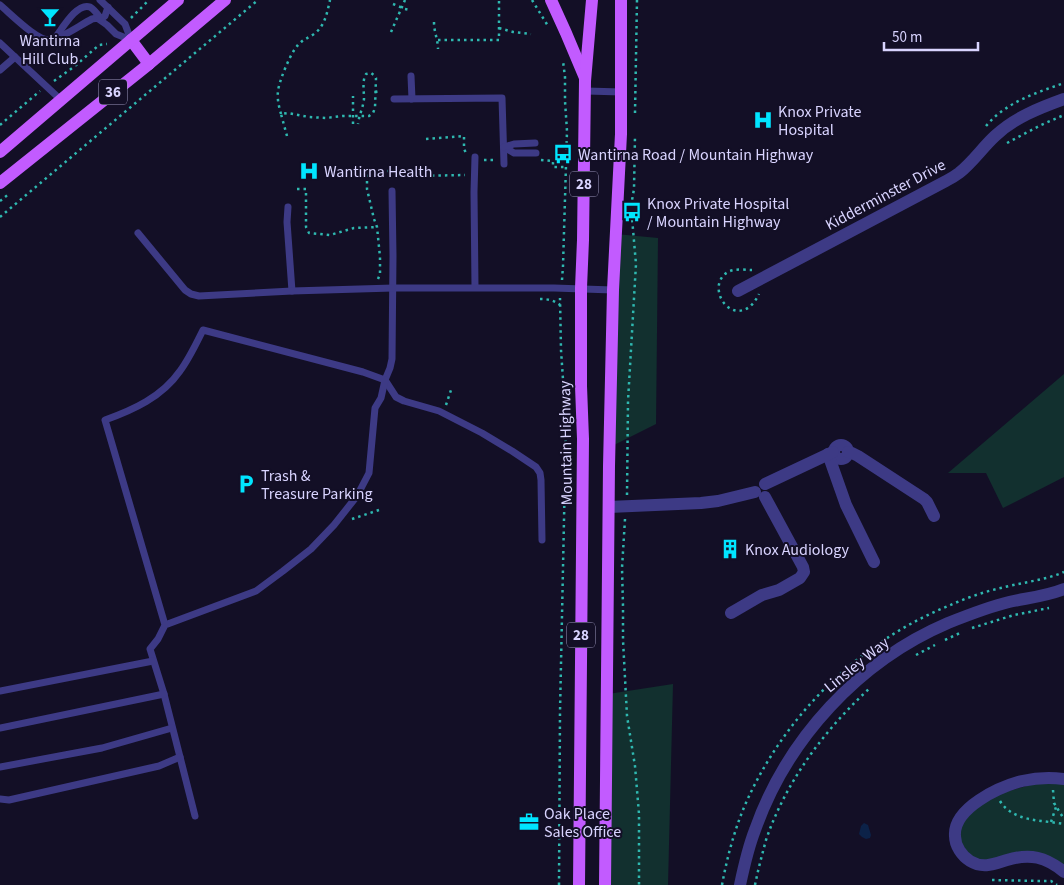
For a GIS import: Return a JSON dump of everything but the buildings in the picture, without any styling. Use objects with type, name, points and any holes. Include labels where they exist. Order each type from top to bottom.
[{"type":"main road","name":"36","points":[[0,152],[178,0]]},
{"type":"main road","name":"36","points":[[0,183],[226,0]]},
{"type":"main road","points":[[551,0],[566,32],[586,86]]},
{"type":"main road","name":"Mountain Highway","points":[[579,885],[583,439],[581,288],[584,240],[586,86],[592,0]]},
{"type":"main road","points":[[612,0],[621,5]]},
{"type":"main road","name":"28","points":[[605,885],[613,290],[622,134],[621,5]]},
{"type":"main road","points":[[131,40],[149,64]]},
{"type":"street","name":"Kidderminster Drive","points":[[738,291],[958,174],[1007,126],[1026,114],[1064,99]]},
{"type":"street","points":[[609,507],[700,503],[762,491],[831,453],[837,446],[842,445],[848,452],[858,456],[924,498],[928,502],[934,516]]},
{"type":"street","points":[[831,453],[846,505],[874,562]]},
{"type":"street","points":[[731,613],[762,596],[779,590],[800,578],[804,572],[762,491]]},
{"type":"street","name":"Linsley Way","points":[[740,885],[755,829],[783,771],[802,742],[827,710],[855,682],[884,659],[913,641],[947,624],[1007,603],[1050,594],[1064,589]]},
{"type":"street","points":[[1059,778],[1022,781],[995,791],[963,814],[958,821],[955,838],[962,854],[969,861],[982,866],[1015,858],[1030,857],[1052,863],[1064,872]]},
{"type":"lane","points":[[100,0],[125,24],[131,40]]},
{"type":"lane","points":[[0,5],[38,37],[43,39],[59,38],[92,19],[97,18],[101,20]]},
{"type":"lane","points":[[55,38],[73,15],[84,6],[92,8],[101,20],[116,34],[131,40]]},
{"type":"lane","points":[[101,20],[105,16],[108,7]]},
{"type":"lane","points":[[0,43],[61,100]]},
{"type":"lane","points":[[2,66],[15,57]]},
{"type":"lane","points":[[411,76],[412,99]]},
{"type":"lane","points":[[586,86],[622,92]]},
{"type":"lane","points":[[394,99],[502,98],[504,164]]},
{"type":"lane","points":[[504,147],[514,144],[535,143]]},
{"type":"lane","points":[[504,147],[514,152],[536,153]]},
{"type":"lane","points":[[475,157],[475,287]]},
{"type":"lane","points":[[165,625],[256,591],[311,548],[334,525],[357,496],[369,473],[375,408],[381,398],[392,359],[392,191]]},
{"type":"lane","points":[[288,207],[287,222],[292,291]]},
{"type":"lane","points":[[138,233],[186,290],[198,296],[378,288],[475,287],[613,290]]},
{"type":"lane","points":[[195,816],[164,694],[150,649],[165,625],[105,420],[139,406],[164,388],[179,373],[203,330],[363,372],[385,380],[396,396],[404,401],[443,413],[512,451],[536,467],[540,473],[542,540]]},
{"type":"lane","points":[[381,398],[396,396]]},
{"type":"lane","points":[[0,691],[153,661]]},
{"type":"lane","points":[[0,728],[164,694]]},
{"type":"lane","points":[[0,767],[102,748],[172,728]]},
{"type":"lane","points":[[0,799],[9,800],[159,766],[180,757]]},
{"type":"path","points":[[125,24],[149,0]]},
{"type":"path","points":[[0,217],[258,0]]},
{"type":"path","points":[[287,136],[277,93],[298,44],[315,33],[325,22],[330,0]]},
{"type":"path","points":[[392,32],[405,0]]},
{"type":"path","points":[[438,40],[499,40],[498,0]]},
{"type":"path","points":[[532,0],[551,32]]},
{"type":"path","points":[[635,121],[637,0]]},
{"type":"path","points":[[393,4],[410,10]]},
{"type":"path","points":[[434,22],[438,49]]},
{"type":"path","points":[[499,28],[531,34]]},
{"type":"path","points":[[0,124],[46,86],[75,66],[99,46],[106,44],[116,34]]},
{"type":"path","points":[[292,56],[296,57]]},
{"type":"path","points":[[559,885],[560,712],[566,424],[560,305],[567,131],[566,78],[563,61]]},
{"type":"path","points":[[281,114],[288,113],[326,118],[353,116],[359,116],[369,116],[375,108],[376,78],[371,73],[366,74],[364,79],[364,99],[359,116],[358,124]]},
{"type":"path","points":[[359,83],[364,85]]},
{"type":"path","points":[[375,92],[380,91]]},
{"type":"path","points":[[353,96],[353,124]]},
{"type":"path","points":[[627,497],[628,401],[636,264],[632,218],[629,217],[634,189],[635,131]]},
{"type":"path","points":[[426,138],[464,136],[465,154]]},
{"type":"path","points":[[542,160],[552,161],[553,167],[566,167]]},
{"type":"path","points":[[378,288],[380,257],[377,227],[367,189],[367,171],[398,171],[415,176],[465,175]]},
{"type":"path","points":[[297,189],[306,189],[306,227],[309,233],[330,235],[354,228],[377,227]]},
{"type":"path","points":[[540,299],[549,299],[560,305]]},
{"type":"path","points":[[443,413],[452,387]]},
{"type":"path","points":[[334,525],[379,510]]},
{"type":"path","points":[[625,517],[622,568],[623,640],[627,716],[635,766],[638,804],[639,885]]},
{"type":"path","points":[[972,628],[1014,615],[1054,607]]},
{"type":"path","points":[[912,657],[963,632]]},
{"type":"path","points":[[755,885],[766,840],[787,792],[803,765],[843,714],[876,682]]},
{"type":"path","points":[[1059,778],[1053,796],[1056,807],[1064,818]]},
{"type":"path","points":[[995,791],[1003,806],[1010,812],[1025,818],[1064,824]]},
{"type":"path","points":[[1051,822],[1056,807]]},
{"type":"path","points":[[992,880],[1043,880],[1051,881],[1057,885]]},
{"type":"green space","points":[[616,234],[658,238],[656,424],[610,447]]},
{"type":"green space","points":[[1064,374],[1064,477],[1003,508],[986,473],[948,473]]},
{"type":"green space","points":[[673,684],[668,885],[605,885],[608,694]]},
{"type":"green space","points":[[1064,776],[1064,872],[1045,860],[975,864],[955,833],[983,798]]},
{"type":"water","points":[[864,823],[868,825],[870,838],[866,839],[859,834]]},
{"type":"place","name":"Wantirna Hill Club","points":[[50,17]]},
{"type":"place","name":"Knox Private Hospital","points":[[763,120]]},
{"type":"place","name":"Wantirna Road / Mountain Highway","points":[[563,154]]},
{"type":"place","name":"Wantirna Health","points":[[309,171]]},
{"type":"place","name":"Knox Private Hospital / Mountain Highway","points":[[632,212]]},
{"type":"place","name":"Trash & Treasure Parking","points":[[246,484]]},
{"type":"place","name":"Knox Audiology","points":[[730,549]]},
{"type":"place","name":"Oak Place Sales Office","points":[[529,822]]}]
